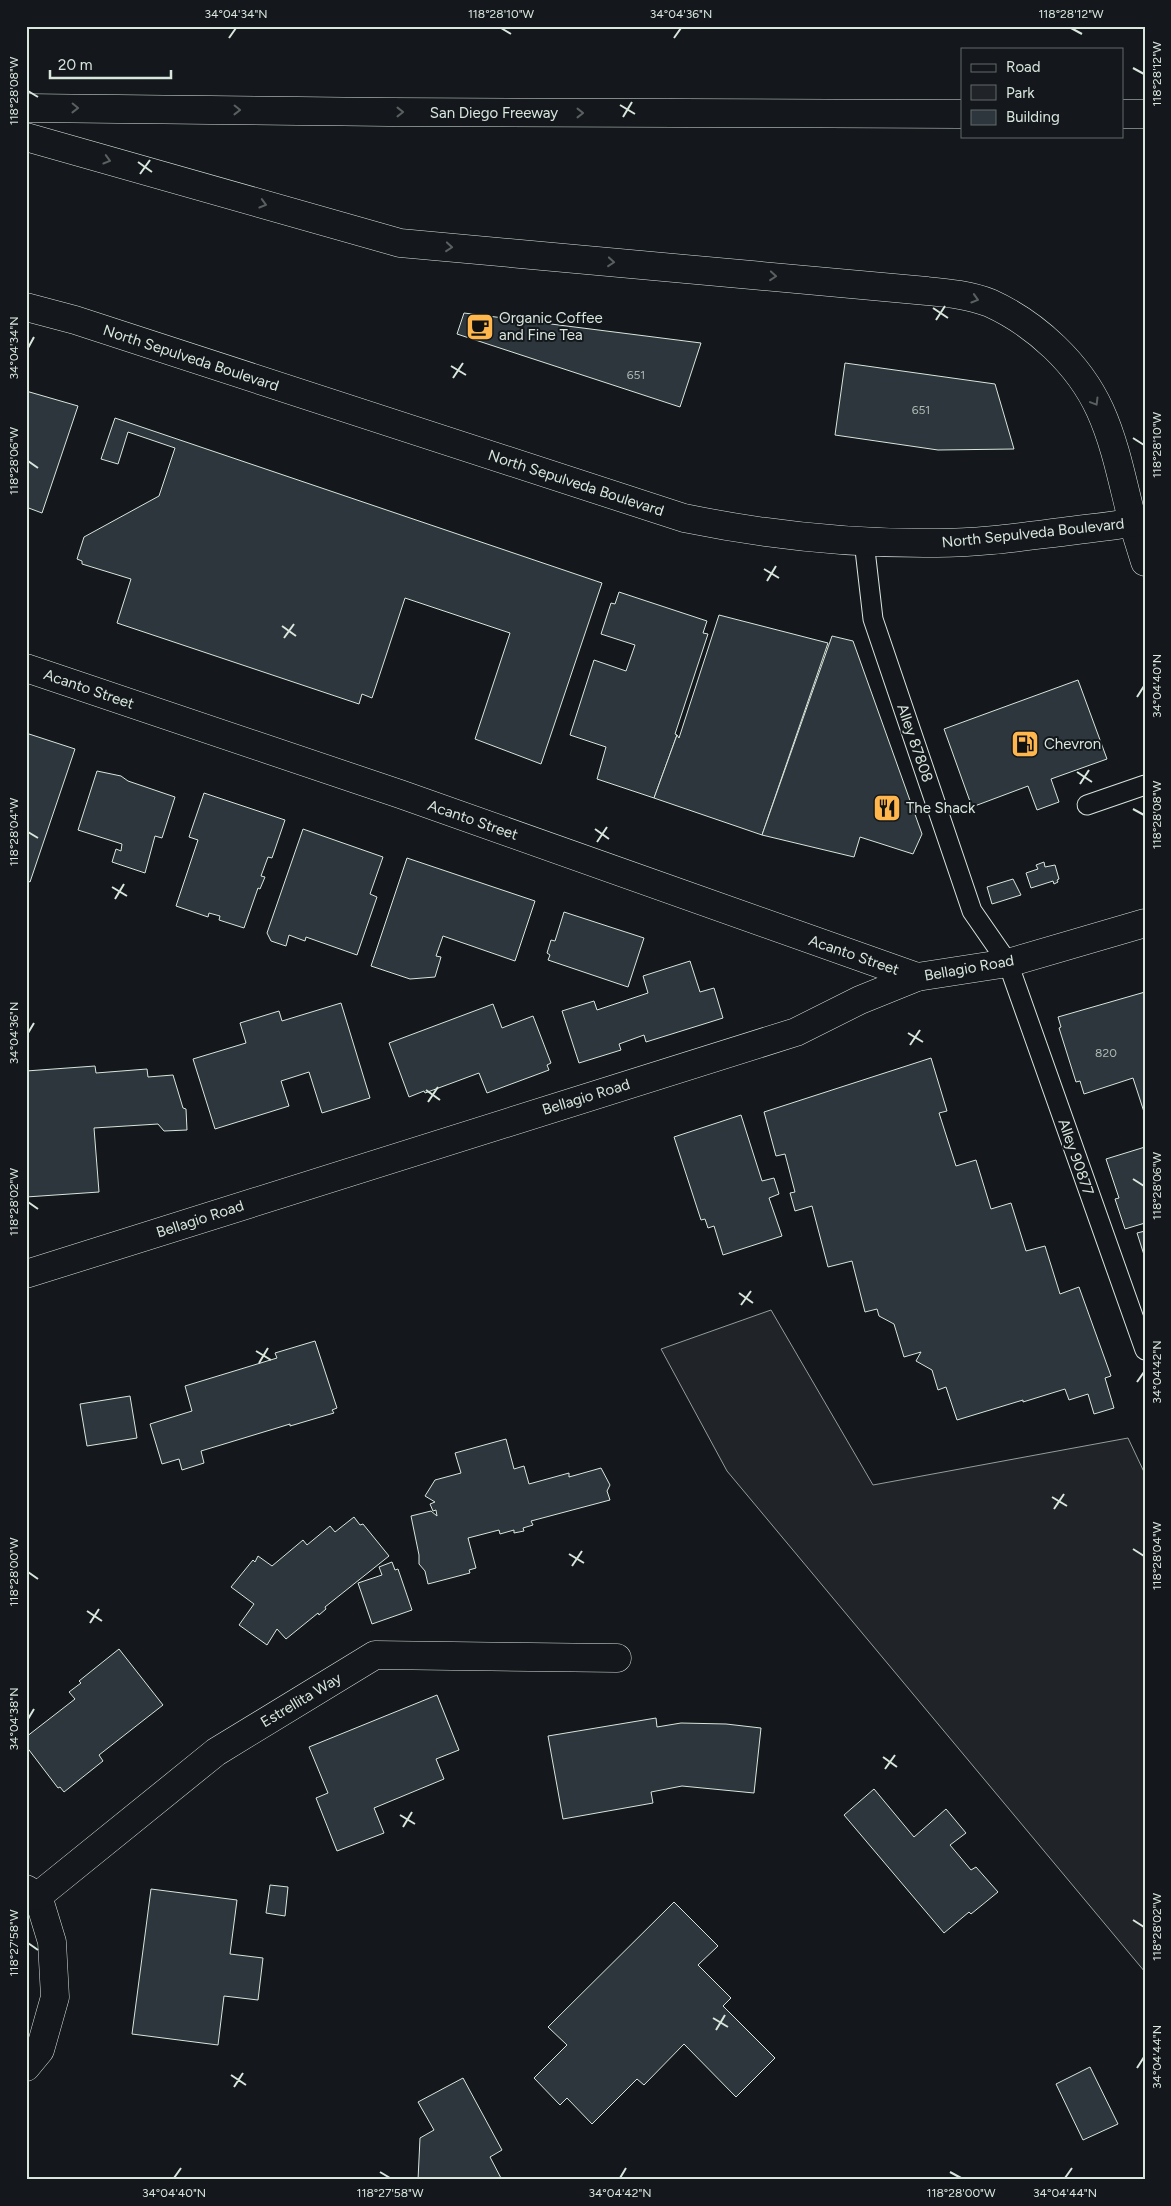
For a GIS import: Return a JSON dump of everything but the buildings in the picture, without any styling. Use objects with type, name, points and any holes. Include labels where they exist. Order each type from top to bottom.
[{"type":"main road","name":"San Diego Freeway","points":[[26,108],[398,112],[961,114]]},
{"type":"main road","points":[[1124,114],[1145,114]]},
{"type":"main road","points":[[26,137],[400,243],[927,290],[962,295],[990,303],[1043,337],[1068,360],[1100,409],[1139,521],[1145,562]]},
{"type":"main road","name":"North Sepulveda Boulevard","points":[[26,307],[75,320],[684,518],[741,530],[864,541],[937,543],[981,541],[1139,521]]},
{"type":"main road","name":"Acanto Street","points":[[26,668],[400,794],[917,977]]},
{"type":"main road","name":"Bellagio Road","points":[[26,1274],[796,1032],[860,1000],[917,977],[1008,963],[1145,923]]},
{"type":"main road","name":"Estrellita Way","points":[[32,1893],[216,1752],[375,1655],[617,1658]]},
{"type":"main road","points":[[26,2066],[40,2050],[55,1997],[52,1942],[32,1893]]},
{"type":"lane","name":"Alley 87808","points":[[864,541],[873,620],[972,911],[1008,963]]},
{"type":"lane","points":[[1086,805],[1145,785]]},
{"type":"lane","name":"Alley 90877","points":[[1008,963],[1145,1350]]},
{"type":"green space","points":[[771,1310],[873,1485],[1128,1438],[1145,1474],[1145,1972],[727,1471],[661,1349]]},
{"type":"place","name":"Organic Coffee and Fine Tea","points":[[480,327]]},
{"type":"place","name":"Chevron","points":[[1025,744]]},
{"type":"place","name":"The Shack","points":[[887,808]]}]
